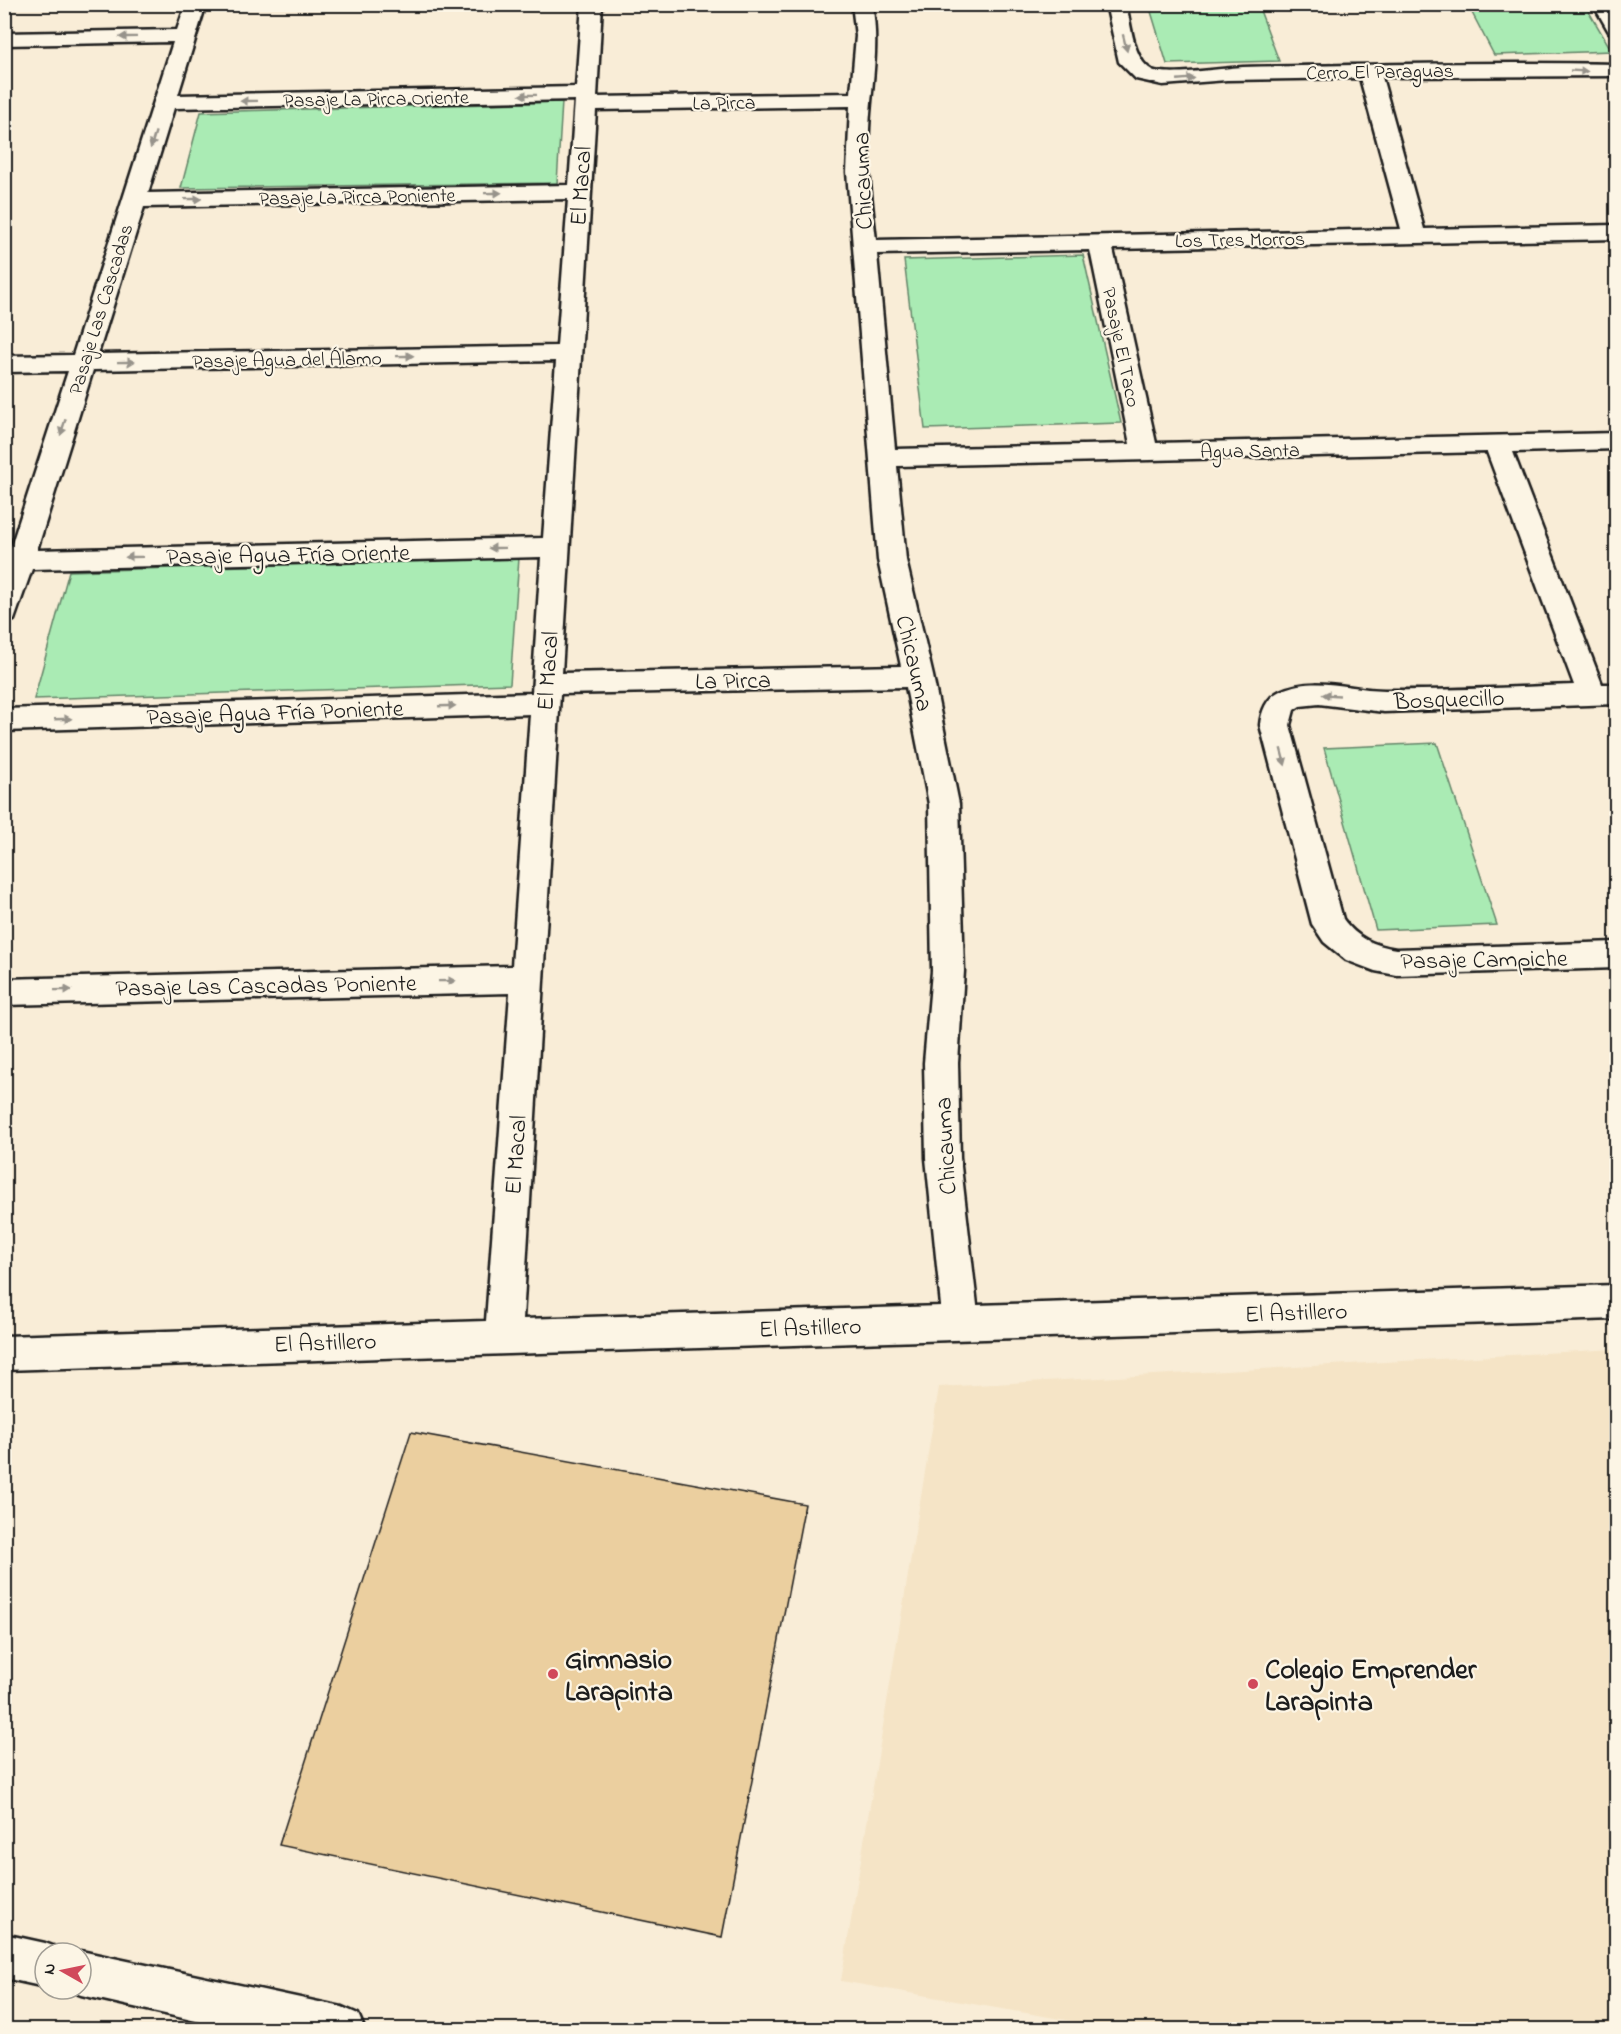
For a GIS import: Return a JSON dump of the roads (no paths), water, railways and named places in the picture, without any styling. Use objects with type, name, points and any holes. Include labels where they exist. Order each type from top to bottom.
[{"type":"street","name":"Pasaje Las Cascadas","points":[[4,613],[196,4]]},
{"type":"street","name":"El Macal","points":[[503,1336],[592,4]]},
{"type":"street","name":"Chicauma","points":[[862,4],[867,39],[866,71],[858,129],[858,172],[892,560],[919,676],[944,804],[948,850],[948,971],[941,1063],[944,1158],[961,1322]]},
{"type":"street","name":"Cerro El Paraguas","points":[[1116,4],[1130,62],[1144,74],[1173,80],[1227,74],[1542,69],[1605,72],[1617,70]]},
{"type":"street","points":[[1603,4],[1617,28]]},
{"type":"street","points":[[4,39],[186,36]]},
{"type":"street","points":[[1368,71],[1380,104],[1415,236]]},
{"type":"street","name":"La Pirca","points":[[586,99],[862,99]]},
{"type":"street","name":"Pasaje La Pirca Oriente","points":[[165,102],[586,99]]},
{"type":"street","name":"Pasaje La Pirca Poniente","points":[[134,200],[580,192]]},
{"type":"street","name":"Los Tres Morros","points":[[864,247],[1617,232]]},
{"type":"street","name":"Pasaje El Taco","points":[[1100,242],[1145,452]]},
{"type":"street","name":"Pasaje Agua del Álamo","points":[[4,364],[569,353]]},
{"type":"street","name":"Agua Santa","points":[[883,458],[1617,441]]},
{"type":"street","points":[[1497,444],[1604,695]]},
{"type":"street","name":"Pasaje Agua Fría Oriente","points":[[21,560],[556,547]]},
{"type":"street","name":"La Pirca","points":[[546,693],[919,676]]},
{"type":"street","name":"Pasaje Agua Fría Poniente","points":[[4,720],[546,693]]},
{"type":"street","name":"Bosquecillo","points":[[1354,951],[1338,939],[1328,924],[1275,725],[1277,709],[1283,702],[1295,696],[1309,694],[1380,701],[1604,695]]},
{"type":"street","name":"Pasaje Campiche","points":[[1354,951],[1374,959],[1395,962],[1617,955]]},
{"type":"street","name":"Pasaje Las Cascadas Poniente","points":[[4,992],[527,979]]},
{"type":"street","name":"El Astillero","points":[[4,1353],[1617,1302]]},
{"type":"street","points":[[4,1956],[33,1962]]},
{"type":"street","points":[[93,1976],[342,2030]]},
{"type":"place","name":"Gimnasio Larapinta","points":[[553,1674]]},
{"type":"place","name":"Colegio Emprender Larapinta","points":[[1253,1684]]}]
